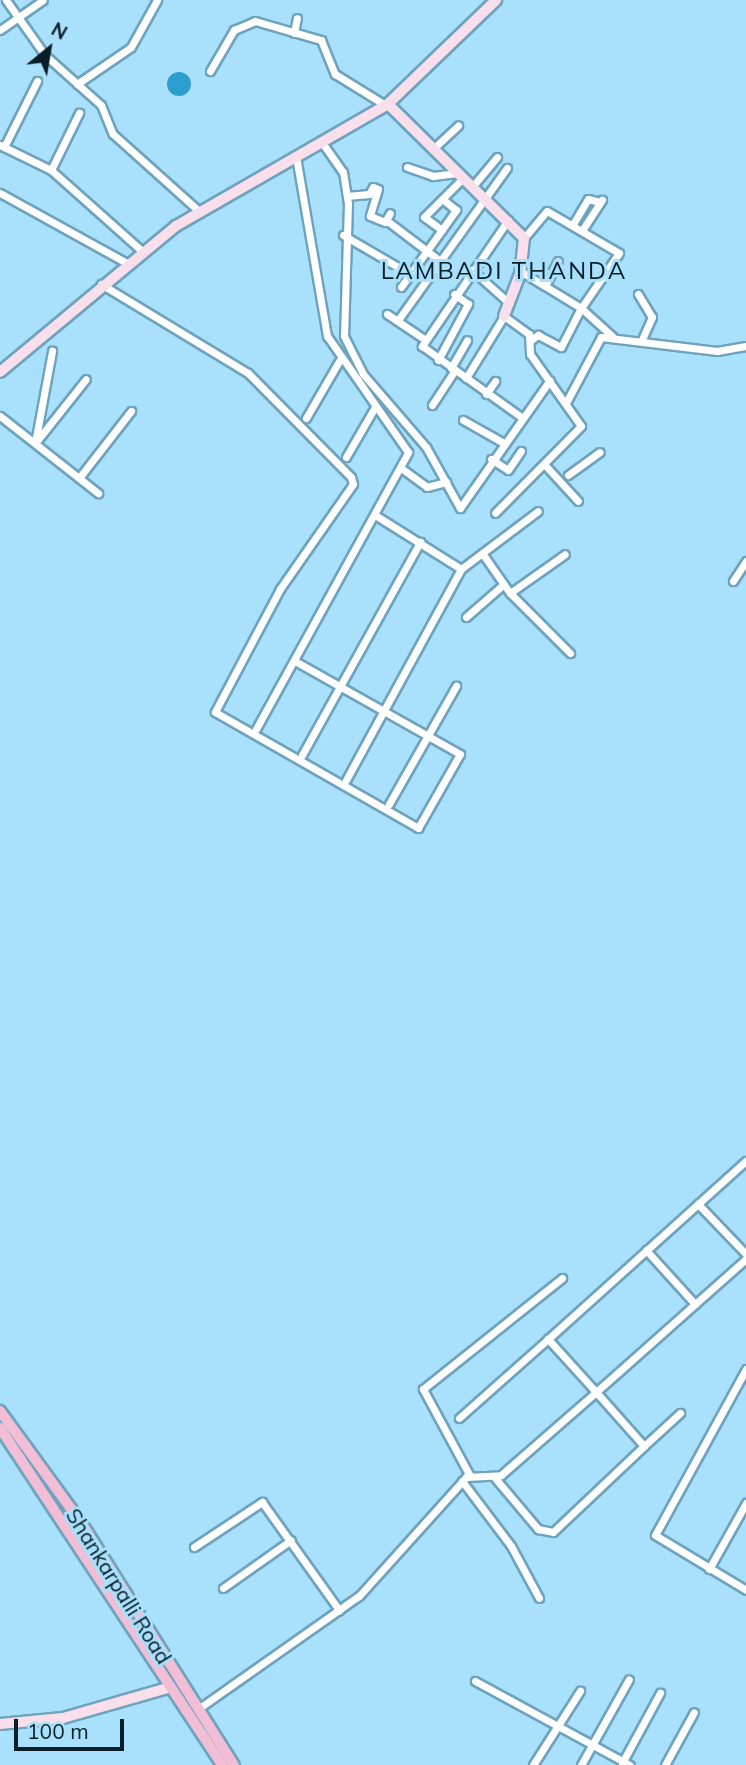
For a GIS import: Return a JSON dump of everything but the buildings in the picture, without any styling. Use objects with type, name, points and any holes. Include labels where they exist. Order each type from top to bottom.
[{"type":"main road","points":[[0,372],[142,251],[200,212],[386,105],[496,0]]},
{"type":"main road","points":[[386,105],[434,148],[524,237],[520,271],[504,316]]},
{"type":"main road","name":"Shankarpalli Road","points":[[0,1411],[82,1524],[234,1765]]},
{"type":"main road","name":"Shankarpalli Road","points":[[0,1428],[222,1765]]},
{"type":"main road","points":[[0,1724],[55,1720],[171,1687]]},
{"type":"street","points":[[6,0],[18,18],[77,84],[101,105],[113,134],[200,212]]},
{"type":"street","points":[[0,30],[43,0]]},
{"type":"street","points":[[77,84],[131,47],[158,0]]},
{"type":"street","points":[[294,33],[297,18]]},
{"type":"street","points":[[210,71],[242,22],[321,40],[335,74],[386,105]]},
{"type":"street","points":[[37,81],[2,146],[51,170],[142,251]]},
{"type":"street","points":[[51,170],[79,113]]},
{"type":"street","points":[[434,148],[458,126]]},
{"type":"street","points":[[321,141],[343,173],[347,196],[343,236],[344,336],[363,374],[410,424],[460,509],[502,442],[550,380]]},
{"type":"street","points":[[256,729],[401,468],[405,446],[339,361],[327,336],[296,156]]},
{"type":"street","points":[[472,187],[497,157]]},
{"type":"street","points":[[407,167],[433,176],[461,175]]},
{"type":"street","points":[[398,320],[507,168]]},
{"type":"street","points":[[442,230],[424,217],[445,201],[461,175]]},
{"type":"street","points":[[347,196],[378,189],[370,216],[388,217],[440,261]]},
{"type":"street","points":[[0,193],[127,262]]},
{"type":"street","points":[[573,224],[588,199],[601,201],[583,229]]},
{"type":"street","points":[[401,287],[456,210],[445,201]]},
{"type":"street","points":[[524,237],[547,211],[583,229],[619,253],[580,308],[561,347],[538,335],[531,340]]},
{"type":"street","points":[[508,220],[424,339],[424,350],[521,417]]},
{"type":"street","points":[[343,236],[410,274]]},
{"type":"street","points":[[545,286],[558,261]]},
{"type":"street","points":[[472,270],[509,303]]},
{"type":"street","points":[[520,271],[580,308],[612,335],[717,351],[746,346]]},
{"type":"street","points":[[101,284],[248,373],[353,484],[280,589],[215,712],[418,828],[460,754],[295,661]]},
{"type":"street","points":[[438,360],[468,304],[454,294]]},
{"type":"street","points":[[638,294],[653,317],[642,339]]},
{"type":"street","points":[[387,314],[424,339]]},
{"type":"street","points":[[466,379],[504,316],[531,340]]},
{"type":"street","points":[[567,401],[596,343],[612,335]]},
{"type":"street","points":[[432,405],[467,340]]},
{"type":"street","points":[[495,513],[581,426],[567,401],[530,354],[531,340]]},
{"type":"street","points":[[35,443],[52,351]]},
{"type":"street","points":[[460,354],[476,364]]},
{"type":"street","points":[[306,418],[339,361]]},
{"type":"street","points":[[35,443],[86,379]]},
{"type":"street","points":[[486,394],[495,381]]},
{"type":"street","points":[[346,457],[375,407]]},
{"type":"street","points":[[79,478],[131,411]]},
{"type":"street","points":[[0,416],[98,493]]},
{"type":"street","points":[[463,421],[502,442]]},
{"type":"street","points":[[491,459],[508,470],[521,451]]},
{"type":"street","points":[[568,475],[600,452]]},
{"type":"street","points":[[544,464],[578,501]]},
{"type":"street","points":[[401,468],[426,487],[446,482]]},
{"type":"street","points":[[346,780],[461,569],[538,511]]},
{"type":"street","points":[[375,515],[461,569]]},
{"type":"street","points":[[302,755],[420,542]]},
{"type":"street","points":[[482,553],[510,593],[570,653]]},
{"type":"street","points":[[510,593],[565,554]]},
{"type":"street","points":[[733,581],[746,561]]},
{"type":"street","points":[[466,617],[504,584]]},
{"type":"street","points":[[390,804],[456,686]]},
{"type":"street","points":[[459,1418],[746,1161]]},
{"type":"street","points":[[495,1478],[596,1392],[746,1256],[698,1204]]},
{"type":"street","points":[[646,1250],[695,1304]]},
{"type":"street","points":[[470,1476],[423,1389],[562,1278]]},
{"type":"street","points":[[548,1339],[644,1446]]},
{"type":"street","points":[[746,1369],[655,1533],[658,1542],[746,1590]]},
{"type":"street","points":[[198,1709],[339,1610],[405,1551],[462,1481],[470,1476],[495,1478],[546,1534],[680,1413]]},
{"type":"street","points":[[462,1481],[511,1546],[539,1598]]},
{"type":"street","points":[[194,1547],[262,1502],[339,1610]]},
{"type":"street","points":[[709,1569],[746,1503]]},
{"type":"street","points":[[223,1588],[291,1540]]},
{"type":"street","points":[[581,1765],[629,1679]]},
{"type":"street","points":[[475,1681],[625,1764],[660,1693]]},
{"type":"street","points":[[533,1765],[580,1691]]},
{"type":"street","points":[[665,1765],[694,1712]]},
{"type":"water","points":[[179,72],[188,75],[191,84],[188,93],[179,96],[170,93],[167,84],[170,75]]},
{"type":"district","name":"LAMBADI THANDA","points":[[504,271]]}]
